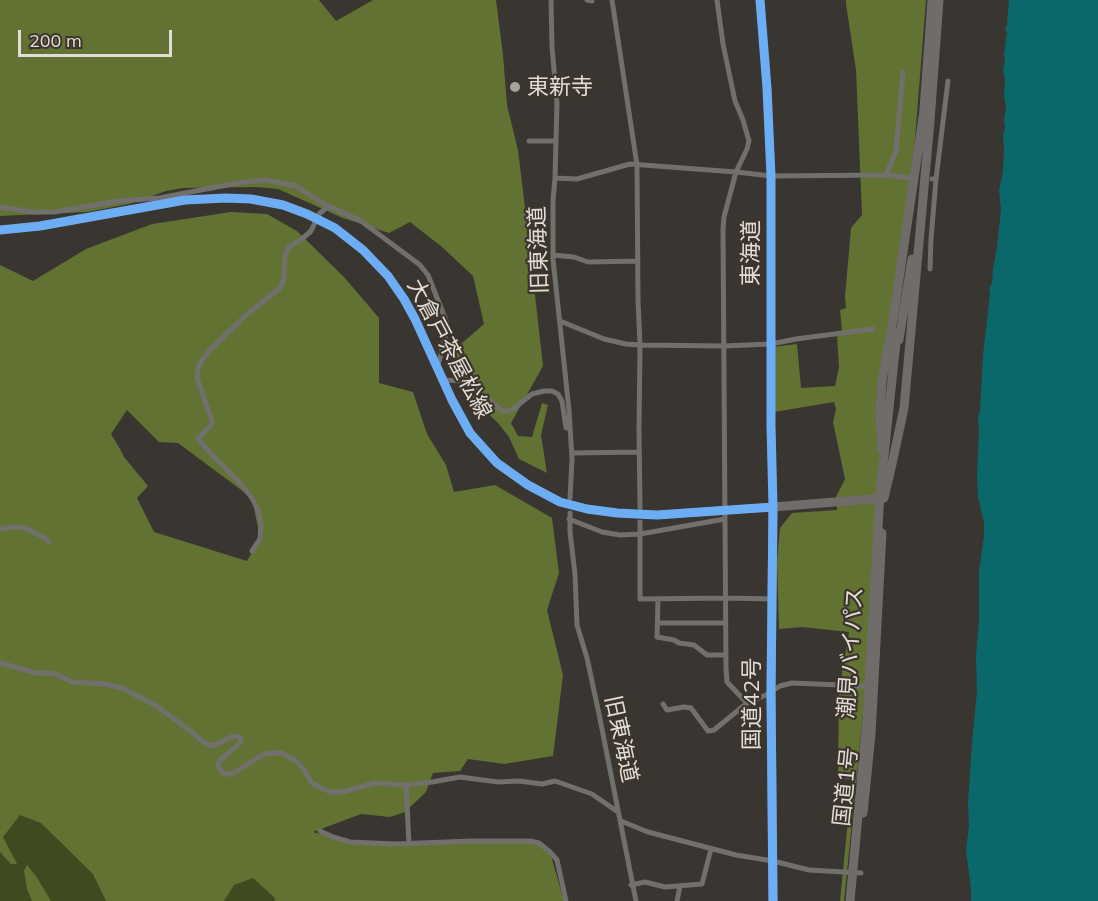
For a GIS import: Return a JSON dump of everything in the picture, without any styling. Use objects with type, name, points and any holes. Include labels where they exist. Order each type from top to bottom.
[{"type":"highway","points":[[884,498],[880,410],[882,381],[923,117],[932,0]]},
{"type":"highway","points":[[884,498],[904,408],[939,0]]},
{"type":"highway","name":"潮見バイパス","points":[[852,901],[867,719],[880,493],[895,345],[915,201],[923,117]]},
{"type":"highway","name":"潮見バイパス","points":[[889,408],[925,166]]},
{"type":"highway","points":[[773,507],[884,498]]},
{"type":"highway","name":"国道1号","points":[[852,901],[859,873],[871,734],[884,498]]},
{"type":"highway","name":"国道42号","points":[[773,507],[771,692],[773,901]]},
{"type":"street","name":"旧東海道","points":[[551,0],[552,47],[556,79],[553,255],[572,453],[570,498]]},
{"type":"street","points":[[587,0],[592,1]]},
{"type":"street","points":[[612,0],[637,165],[640,508]]},
{"type":"street","points":[[717,0],[723,44],[735,101],[749,141],[736,172],[723,229],[725,656],[728,682],[747,703]]},
{"type":"street","name":"東海道","points":[[760,0],[771,176],[773,507]]},
{"type":"street","points":[[886,175],[896,151],[903,72]]},
{"type":"street","points":[[537,82],[556,79]]},
{"type":"street","points":[[930,269],[934,179],[948,81]]},
{"type":"street","points":[[556,86],[571,85]]},
{"type":"street","points":[[529,141],[556,141]]},
{"type":"street","points":[[555,178],[577,179],[619,166],[637,165],[771,176],[886,175],[909,178]]},
{"type":"street","points":[[0,207],[33,212],[54,212],[104,203],[170,196],[243,182],[266,180],[296,186],[383,236],[420,265],[428,275],[447,323],[437,368]]},
{"type":"street","name":"大倉戸茶屋松線","points":[[0,230],[40,226],[185,200],[251,199],[283,205],[307,213],[335,228],[363,250],[388,276],[410,309],[442,380],[470,433],[497,463],[528,485],[560,502],[587,509],[644,515],[773,507]]},
{"type":"street","points":[[252,551],[260,538],[261,524],[258,510],[240,483],[198,440],[212,421],[197,378],[198,368],[209,351],[245,316],[280,288],[284,279],[285,257],[288,248],[311,231],[323,211],[330,207]]},
{"type":"street","points":[[553,255],[574,257],[588,262],[638,261]]},
{"type":"street","points":[[560,321],[604,339],[640,345],[771,344],[873,329]]},
{"type":"street","points":[[442,380],[462,381],[470,384],[502,411],[513,409],[532,394],[552,391],[558,394],[562,401],[566,428],[570,428]]},
{"type":"street","points":[[572,453],[639,452]]},
{"type":"street","name":"旧東海道","points":[[636,901],[599,714],[577,625],[569,516],[602,532],[640,534]]},
{"type":"street","points":[[640,534],[724,519]]},
{"type":"street","points":[[640,522],[640,599],[773,599]]},
{"type":"street","points":[[0,529],[13,526],[26,528],[50,542]]},
{"type":"street","points":[[658,600],[657,637],[694,645],[707,655],[725,656]]},
{"type":"street","points":[[658,623],[725,623]]},
{"type":"street","points":[[0,663],[36,673],[53,673],[72,682],[105,684],[122,688],[155,705],[206,744],[213,746],[238,736],[241,740],[240,744],[219,761],[218,766],[225,774],[232,774],[264,754],[282,753],[296,761],[312,783],[330,792],[342,792],[375,783],[406,785],[460,777],[542,784],[555,781],[592,794],[618,812]]},
{"type":"street","points":[[663,704],[667,710],[691,708],[708,732],[714,730],[747,703],[780,686],[792,683],[863,686]]},
{"type":"street","points":[[406,785],[409,844]]},
{"type":"street","points":[[621,821],[648,832],[711,849],[809,870],[859,873]]},
{"type":"street","points":[[320,831],[350,842],[409,844],[530,841],[539,843],[557,860],[566,901]]},
{"type":"street","points":[[631,885],[645,882],[665,887],[702,884],[711,849]]},
{"type":"street","points":[[677,901],[680,886]]},
{"type":"green space","points":[[0,0],[319,0],[336,21],[373,0],[496,0],[507,105],[518,150],[543,366],[511,423],[518,436],[532,437],[542,403],[548,405],[541,435],[547,473],[519,459],[509,437],[469,395],[453,351],[484,324],[473,276],[442,247],[410,222],[389,233],[343,218],[278,189],[255,187],[183,188],[166,191],[129,204],[87,212],[0,216]]},
{"type":"green space","points":[[846,0],[926,0],[915,139],[885,392],[865,693],[844,901],[840,901],[852,780],[838,778],[839,691],[849,632],[802,627],[779,629],[777,561],[780,528],[792,513],[837,510],[836,497],[845,479],[833,422],[836,409],[834,402],[774,412],[773,347],[797,344],[801,388],[835,386],[839,367],[837,337],[842,331],[840,310],[846,308],[851,228],[862,215],[856,70]]},
{"type":"green space","points":[[231,212],[267,214],[297,231],[344,277],[379,318],[379,383],[413,392],[427,434],[446,465],[454,492],[495,485],[552,518],[559,573],[547,610],[563,675],[553,756],[504,764],[468,759],[460,771],[433,773],[426,792],[405,812],[390,817],[361,814],[313,832],[350,842],[534,842],[550,852],[564,901],[275,901],[275,898],[253,878],[234,885],[224,901],[106,901],[93,874],[41,823],[20,815],[3,837],[17,864],[11,864],[0,852],[0,265],[33,281],[86,249],[152,224]],"holes":[[[127,410],[159,442],[178,443],[252,498],[260,538],[247,561],[154,532],[137,498],[148,486],[124,457],[111,434]]]},
{"type":"green space","points":[[0,764],[136,901],[0,901]]},
{"type":"green space","points":[[27,865],[51,901],[32,901],[24,871]]},
{"type":"green space","points":[[305,878],[327,901],[217,901],[225,879]]},
{"type":"water","points":[[1009,0],[1098,0],[1098,901],[971,901],[966,850],[977,692],[979,571],[984,536],[984,523],[978,497],[978,416],[989,288],[992,283],[1001,209],[999,190],[1003,172],[1006,106],[1003,69]]},
{"type":"cycle path","points":[[760,0],[771,176],[773,901]]},
{"type":"cycle path","points":[[0,230],[40,226],[185,200],[251,199],[283,205],[335,228],[363,250],[388,276],[415,319],[452,400],[470,433],[497,463],[528,485],[560,502],[617,513],[657,515],[773,507]]},
{"type":"place","name":"東新寺","points":[[515,87]]}]
